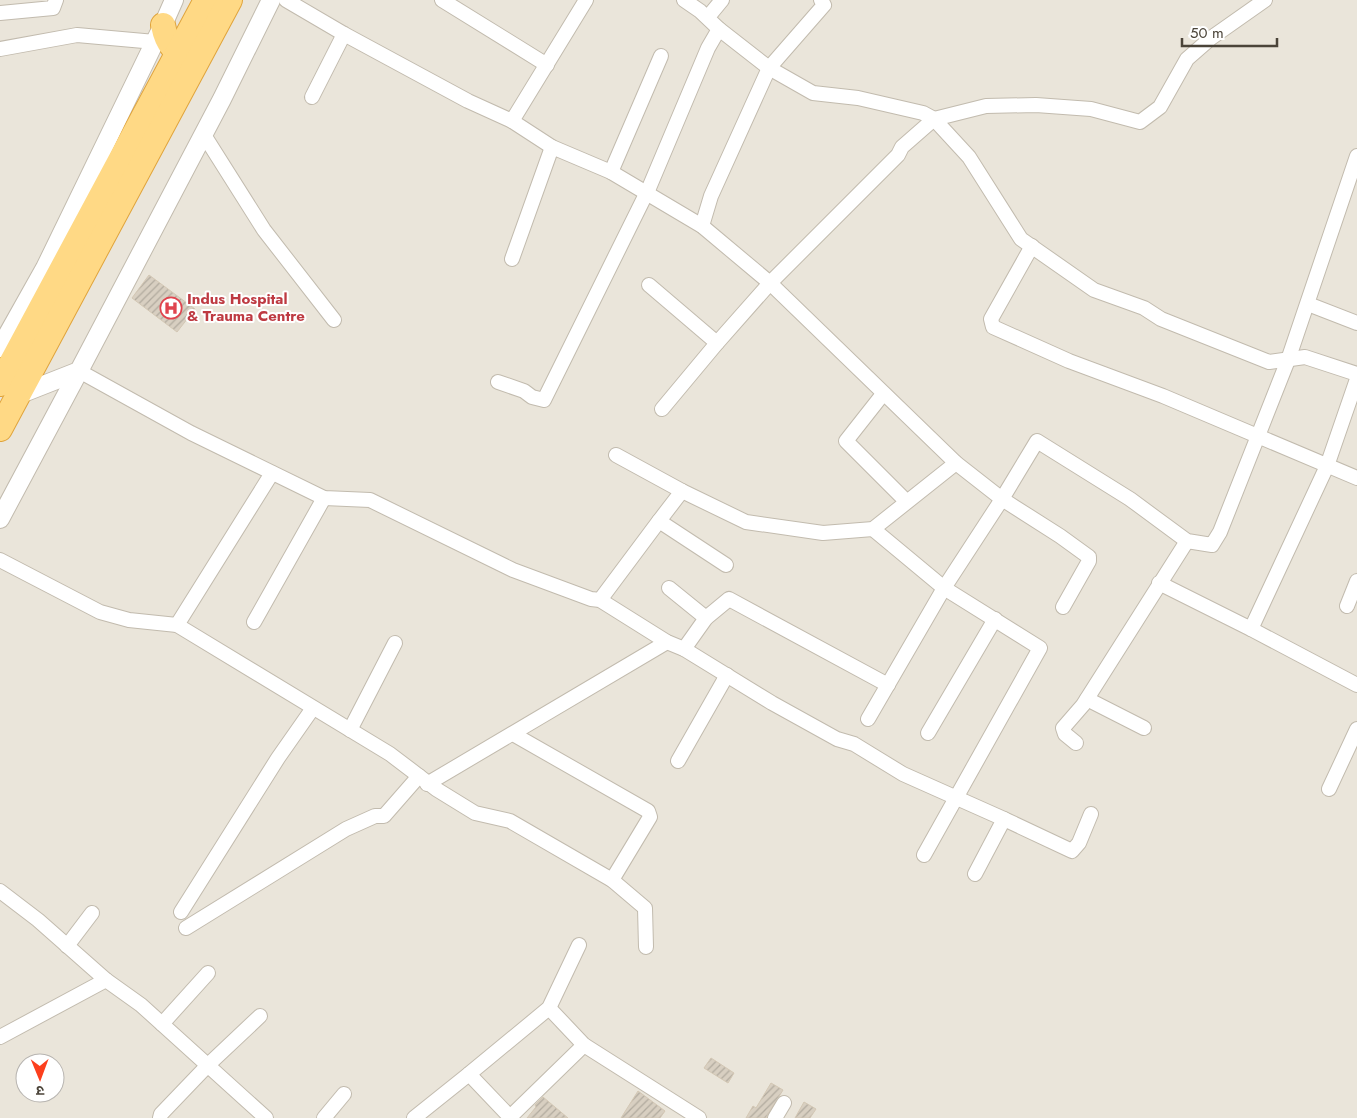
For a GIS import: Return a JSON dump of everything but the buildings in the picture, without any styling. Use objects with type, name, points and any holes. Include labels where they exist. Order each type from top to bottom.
[{"type":"highway","points":[[9,390],[188,58],[206,0]]},
{"type":"highway","points":[[0,429],[9,390],[8,337],[188,58],[230,0]]},
{"type":"highway","points":[[159,34],[188,58]]},
{"type":"street","points":[[3,9],[53,8],[56,0]]},
{"type":"street","points":[[8,337],[45,268],[174,0]]},
{"type":"street","points":[[0,519],[204,135],[271,0]]},
{"type":"street","points":[[286,0],[344,34],[468,101],[512,121],[552,147],[610,172],[702,226],[770,283],[956,463],[1002,499],[1089,557],[1089,561],[1063,607]]},
{"type":"street","points":[[442,0],[547,65]]},
{"type":"street","points":[[512,121],[586,0]]},
{"type":"street","points":[[684,0],[708,17],[719,29],[770,68],[813,93],[858,98],[923,113],[934,119],[969,157],[1021,239],[1094,290],[1144,308],[1161,319],[1270,362],[1305,357],[1357,374]]},
{"type":"street","points":[[708,17],[722,0]]},
{"type":"street","points":[[702,226],[711,196],[770,68],[824,4],[821,0]]},
{"type":"street","points":[[662,410],[717,343],[770,283],[898,155],[902,147],[934,119],[986,106],[1036,105],[1091,109],[1140,122],[1160,107],[1187,59],[1211,38],[1265,0]]},
{"type":"street","points":[[498,382],[524,391],[532,397],[544,400],[646,193],[708,48],[719,29]]},
{"type":"street","points":[[0,49],[77,35],[159,34]]},
{"type":"street","points":[[312,98],[344,34]]},
{"type":"street","points":[[610,172],[661,56]]},
{"type":"street","points":[[204,135],[264,230],[334,320]]},
{"type":"street","points":[[512,259],[552,147]]},
{"type":"street","points":[[868,719],[944,588],[1037,442],[1130,499],[1187,541],[1212,545],[1220,532],[1288,360],[1356,161]]},
{"type":"street","points":[[1032,246],[991,319],[993,327],[1069,361],[1163,396],[1357,478]]},
{"type":"street","points":[[649,285],[717,343]]},
{"type":"street","points":[[1308,304],[1357,323]]},
{"type":"street","points":[[9,390],[79,371],[191,433],[324,498],[370,500],[513,570],[591,599],[600,600],[667,642],[684,649],[772,703],[837,739],[854,744],[903,774],[1072,851],[1079,843],[1091,814]]},
{"type":"street","points":[[1251,629],[1327,466],[1357,379]]},
{"type":"street","points":[[883,394],[846,441],[906,501]]},
{"type":"street","points":[[616,455],[682,491],[746,522],[824,533],[873,529],[956,463]]},
{"type":"street","points":[[177,626],[272,473]]},
{"type":"street","points":[[600,600],[682,491]]},
{"type":"street","points":[[254,622],[324,498]]},
{"type":"street","points":[[659,521],[726,565]]},
{"type":"street","points":[[873,529],[944,588],[1040,648],[924,855]]},
{"type":"street","points":[[1076,744],[1065,734],[1063,728],[1087,699],[1187,541]]},
{"type":"street","points":[[0,560],[100,612],[129,620],[177,626],[390,754],[425,781],[475,812],[510,821],[612,880],[645,908],[646,947]]},
{"type":"street","points":[[1347,606],[1357,581]]},
{"type":"street","points":[[1159,583],[1357,685]]},
{"type":"street","points":[[669,588],[706,618]]},
{"type":"street","points":[[684,649],[706,618],[729,599],[888,684]]},
{"type":"street","points":[[928,732],[995,620]]},
{"type":"street","points":[[186,928],[346,829],[376,816],[384,816],[425,781],[513,734],[667,642]]},
{"type":"street","points":[[350,730],[395,643]]},
{"type":"street","points":[[678,761],[727,675]]},
{"type":"street","points":[[1087,699],[1144,728]]},
{"type":"street","points":[[181,912],[278,758],[312,708]]},
{"type":"street","points":[[1329,788],[1357,729]]},
{"type":"street","points":[[513,734],[648,811],[650,817],[612,880]]},
{"type":"street","points":[[975,874],[1004,819]]},
{"type":"street","points":[[0,890],[38,920],[106,980],[141,1004],[266,1118]]},
{"type":"street","points":[[67,946],[92,912]]},
{"type":"street","points":[[414,1118],[549,1008],[579,945]]},
{"type":"street","points":[[162,1024],[208,973]]},
{"type":"street","points":[[0,1037],[106,980]]},
{"type":"street","points":[[549,1008],[584,1045],[698,1118]]},
{"type":"street","points":[[160,1118],[161,1114],[208,1065],[260,1016]]},
{"type":"street","points":[[469,1074],[510,1117],[584,1045]]},
{"type":"street","points":[[324,1118],[344,1094]]},
{"type":"street","points":[[775,1118],[784,1103]]},
{"type":"shaded area","points":[[0,0],[1357,0],[1357,1118],[0,1118]]},
{"type":"place","name":"Indus Hospital & Trauma Centre","points":[[171,308]]}]
